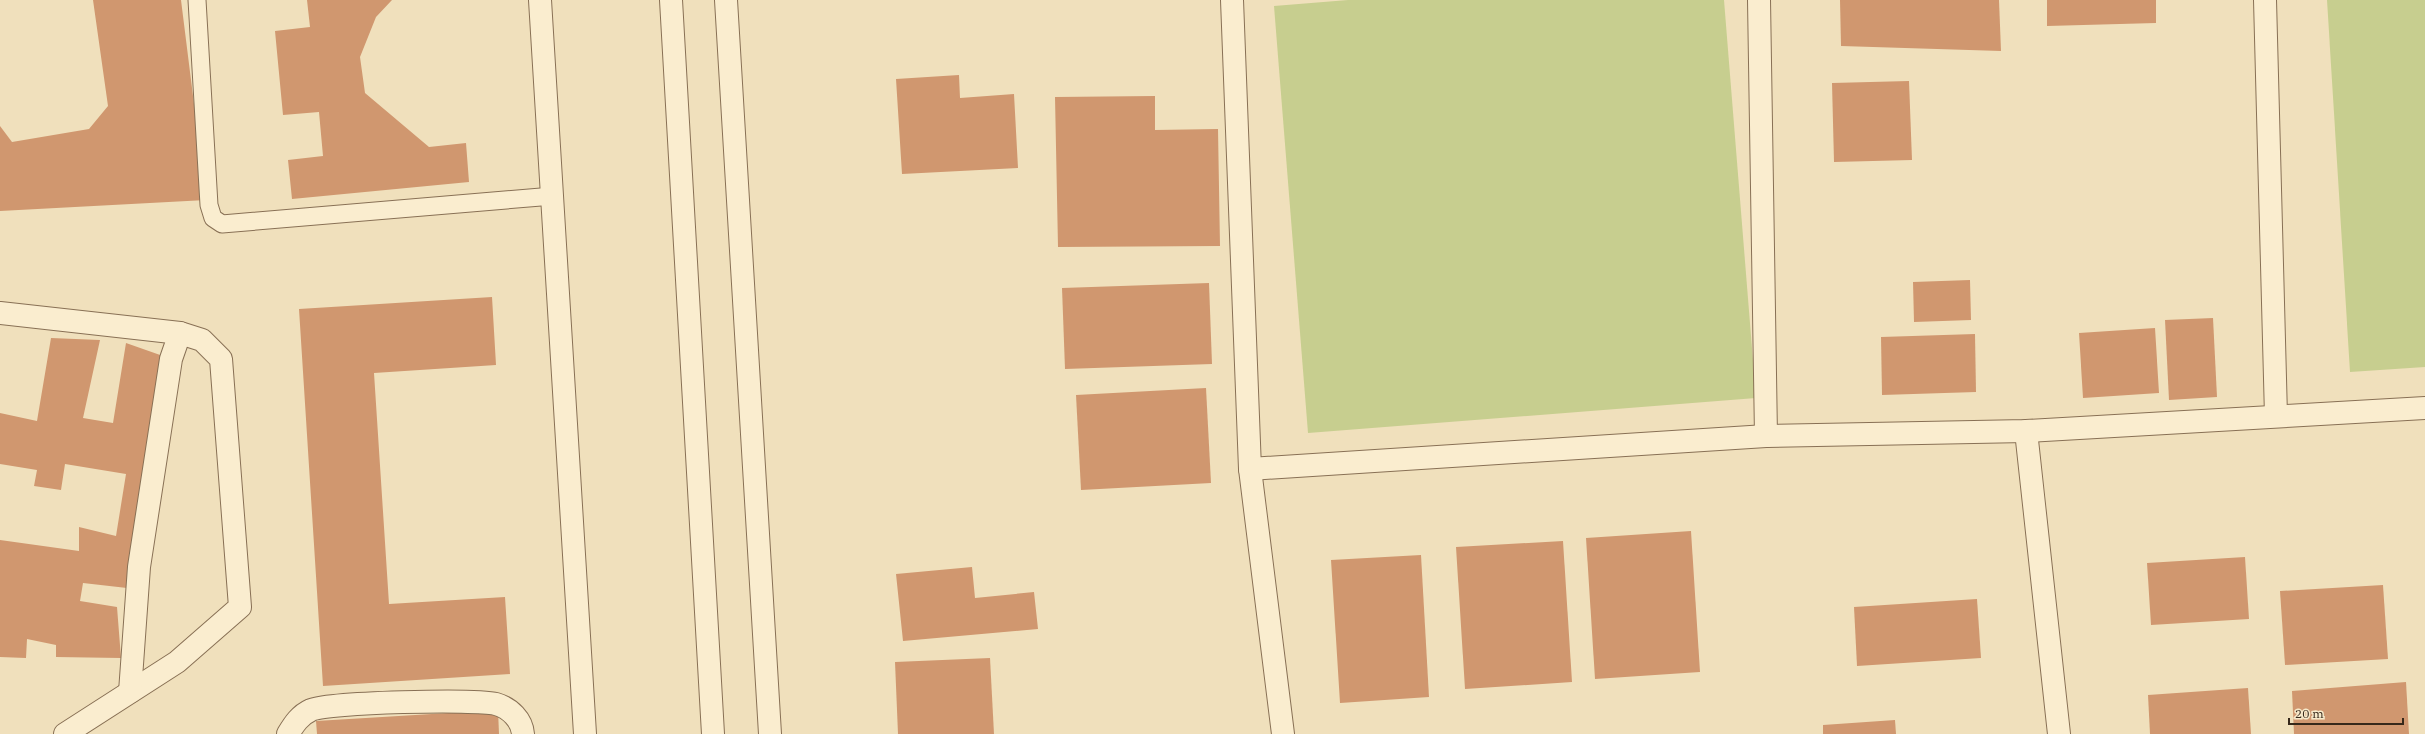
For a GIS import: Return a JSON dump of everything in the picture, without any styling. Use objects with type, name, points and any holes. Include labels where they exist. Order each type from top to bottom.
[{"type":"street","points":[[540,0],[585,734]]},
{"type":"street","points":[[671,0],[713,734]]},
{"type":"street","points":[[726,0],[770,734]]},
{"type":"street","points":[[1232,0],[1250,469],[1283,734]]},
{"type":"street","points":[[1759,0],[1766,436]]},
{"type":"street","points":[[2265,0],[2276,416]]},
{"type":"street","points":[[0,313],[180,333],[202,340],[221,359],[240,607],[176,662],[65,734]]},
{"type":"street","points":[[130,692],[139,567],[171,359],[180,333]]},
{"type":"street","points":[[1250,469],[1766,436],[2026,431],[2425,408]]},
{"type":"street","points":[[2026,431],[2058,734]]},
{"type":"street","points":[[288,734],[296,720],[311,710],[396,703],[486,703],[497,705],[515,716],[522,727],[523,734]]},
{"type":"lane","points":[[197,0],[209,205],[213,218],[222,224],[553,196]]},
{"type":"green space","points":[[1348,0],[1724,0],[1756,398],[1308,433],[1274,6]]},
{"type":"green space","points":[[2327,0],[2425,0],[2425,367],[2350,372]]},
{"type":"building","points":[[93,0],[181,0],[206,200],[0,211],[0,126],[12,142],[89,129],[108,106]]},
{"type":"building","points":[[307,0],[392,0],[376,17],[360,57],[365,93],[429,147],[466,143],[469,182],[292,199],[288,160],[323,156],[319,112],[283,115],[275,31],[310,27]]},
{"type":"building","points":[[1840,0],[1999,0],[2001,51],[1841,46]]},
{"type":"building","points":[[2047,0],[2156,0],[2156,23],[2047,26]]},
{"type":"building","points":[[959,75],[960,98],[1014,94],[1018,168],[902,174],[896,79]]},
{"type":"building","points":[[1909,81],[1912,160],[1834,162],[1832,83]]},
{"type":"building","points":[[1155,96],[1155,130],[1218,129],[1220,246],[1058,247],[1055,97]]},
{"type":"building","points":[[1970,280],[1971,320],[1914,322],[1913,282]]},
{"type":"building","points":[[1209,283],[1212,364],[1065,369],[1062,288]]},
{"type":"building","points":[[492,297],[496,365],[374,373],[389,604],[505,597],[510,674],[323,686],[299,309]]},
{"type":"building","points":[[2213,318],[2217,397],[2169,400],[2165,320]]},
{"type":"building","points":[[2155,328],[2159,393],[2083,398],[2079,333]]},
{"type":"building","points":[[1975,334],[1976,392],[1882,395],[1881,337]]},
{"type":"building","points":[[51,338],[100,340],[83,418],[113,423],[126,343],[163,356],[127,588],[83,583],[80,601],[117,607],[121,658],[56,657],[56,645],[27,639],[26,658],[0,657],[0,540],[79,551],[79,527],[116,536],[126,474],[65,464],[61,490],[34,486],[37,470],[0,464],[0,413],[37,421]]},
{"type":"building","points":[[1206,388],[1211,483],[1081,490],[1076,395]]},
{"type":"building","points":[[1691,531],[1700,672],[1595,679],[1586,538]]},
{"type":"building","points":[[1563,541],[1572,682],[1465,689],[1456,547]]},
{"type":"building","points":[[1421,555],[1429,697],[1340,703],[1331,560]]},
{"type":"building","points":[[2245,557],[2249,619],[2151,625],[2147,563]]},
{"type":"building","points":[[972,567],[975,598],[1034,592],[1038,629],[903,641],[896,574]]},
{"type":"building","points":[[2383,585],[2388,659],[2285,665],[2280,591]]},
{"type":"building","points":[[1977,599],[1981,658],[1857,666],[1854,607]]},
{"type":"building","points":[[990,658],[994,734],[898,734],[895,662]]},
{"type":"building","points":[[2406,682],[2409,734],[2294,734],[2292,691]]},
{"type":"building","points":[[2248,688],[2251,734],[2150,734],[2148,695]]},
{"type":"building","points":[[498,710],[499,734],[317,734],[316,721]]},
{"type":"building","points":[[1895,720],[1896,734],[1823,734],[1823,725]]}]
